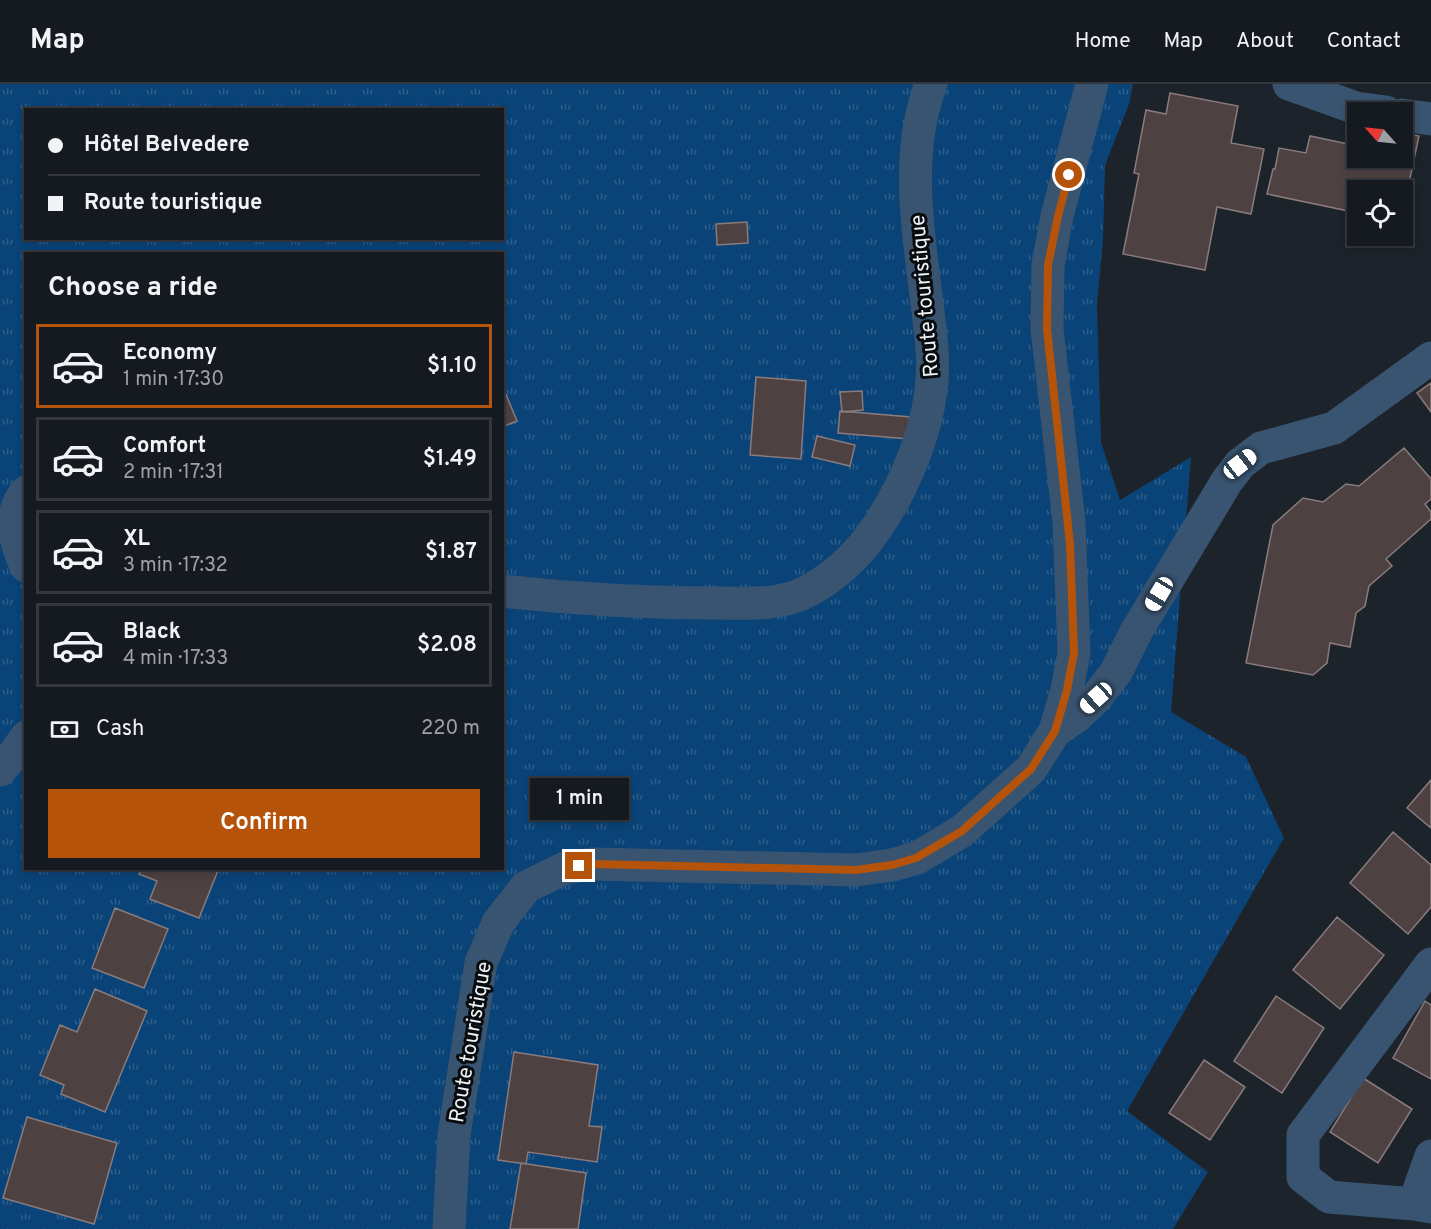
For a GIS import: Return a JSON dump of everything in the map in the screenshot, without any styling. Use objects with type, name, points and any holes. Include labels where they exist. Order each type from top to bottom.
[{"type":"street","name":"Route touristique","points":[[504,591],[542,596],[666,602],[768,603],[802,594],[830,578],[865,547],[893,502],[913,461],[925,423],[932,388],[932,349],[916,217],[917,144],[931,84]]},
{"type":"street","name":"Route touristique","points":[[449,1229],[453,1135],[481,963],[498,923],[526,887],[566,868],[592,864],[856,870],[892,865],[916,858],[962,831],[1031,769],[1055,731],[1067,690],[1074,653],[1069,522],[1047,329],[1048,265],[1058,216],[1092,84]]},
{"type":"street","points":[[1289,84],[1347,105]]},
{"type":"street","points":[[1413,117],[1431,119]]},
{"type":"street","points":[[1055,731],[1077,716],[1096,698],[1116,672],[1136,632],[1227,481],[1240,464],[1261,448],[1334,428],[1431,358]]},
{"type":"street","points":[[24,496],[15,513],[13,530],[24,562]]},
{"type":"street","points":[[0,770],[24,740]]},
{"type":"street","points":[[1431,964],[1303,1135],[1303,1177],[1329,1197],[1423,1206],[1431,1156]]},
{"type":"green space","points":[[0,84],[1133,84],[1129,104],[1105,165],[1103,240],[1097,305],[1101,442],[1120,500],[1191,457],[1171,712],[1246,757],[1284,838],[1127,1111],[1208,1172],[1173,1229],[0,1229]]},
{"type":"building","points":[[1170,93],[1238,106],[1231,143],[1264,149],[1251,214],[1217,207],[1205,270],[1123,254],[1139,174],[1134,173],[1146,110],[1166,114]]},
{"type":"building","points":[[1413,135],[1419,136],[1413,164]]},
{"type":"building","points":[[1310,136],[1347,144],[1347,168],[1412,168],[1410,180],[1347,180],[1347,211],[1267,194],[1279,148],[1306,153]]},
{"type":"building","points":[[747,222],[748,243],[717,245],[716,224]]},
{"type":"building","points":[[756,377],[806,381],[801,459],[750,455]]},
{"type":"building","points":[[1431,383],[1431,412],[1417,393]]},
{"type":"building","points":[[862,391],[863,410],[842,412],[840,392]]},
{"type":"building","points":[[504,392],[517,421],[504,426]]},
{"type":"building","points":[[840,411],[911,417],[909,439],[838,433]]},
{"type":"building","points":[[817,436],[855,445],[850,466],[812,457]]},
{"type":"building","points":[[1404,448],[1431,479],[1431,499],[1425,504],[1431,512],[1431,519],[1386,559],[1392,566],[1369,586],[1365,606],[1356,613],[1350,647],[1330,643],[1327,663],[1313,675],[1246,663],[1273,525],[1303,498],[1323,502],[1346,484],[1359,486]]},
{"type":"building","points":[[1431,780],[1431,828],[1407,808]]},
{"type":"building","points":[[1393,832],[1431,865],[1431,907],[1408,934],[1350,883]]},
{"type":"building","points":[[141,870],[218,870],[199,918],[150,899],[157,881],[139,874]]},
{"type":"building","points":[[115,908],[168,929],[144,988],[92,968]]},
{"type":"building","points":[[1337,917],[1384,955],[1340,1009],[1293,970]]},
{"type":"building","points":[[95,989],[147,1011],[105,1112],[61,1094],[64,1085],[40,1075],[60,1025],[77,1032]]},
{"type":"building","points":[[1276,996],[1324,1028],[1282,1093],[1234,1061]]},
{"type":"building","points":[[1425,1001],[1431,1005],[1431,1079],[1393,1058]]},
{"type":"building","points":[[514,1052],[598,1065],[589,1126],[602,1127],[597,1162],[528,1152],[526,1164],[498,1160]]},
{"type":"building","points":[[1204,1060],[1245,1087],[1210,1140],[1169,1113]]},
{"type":"building","points":[[1363,1078],[1412,1109],[1378,1163],[1330,1132]]},
{"type":"building","points":[[27,1117],[117,1143],[94,1224],[3,1198]]},
{"type":"building","points":[[521,1163],[586,1173],[578,1229],[510,1229]]},
{"type":"route","points":[[579,866],[592,864],[856,870],[892,865],[916,858],[962,831],[1031,769],[1055,731],[1067,690],[1074,653],[1069,522],[1047,329],[1048,265],[1069,175]]}]
